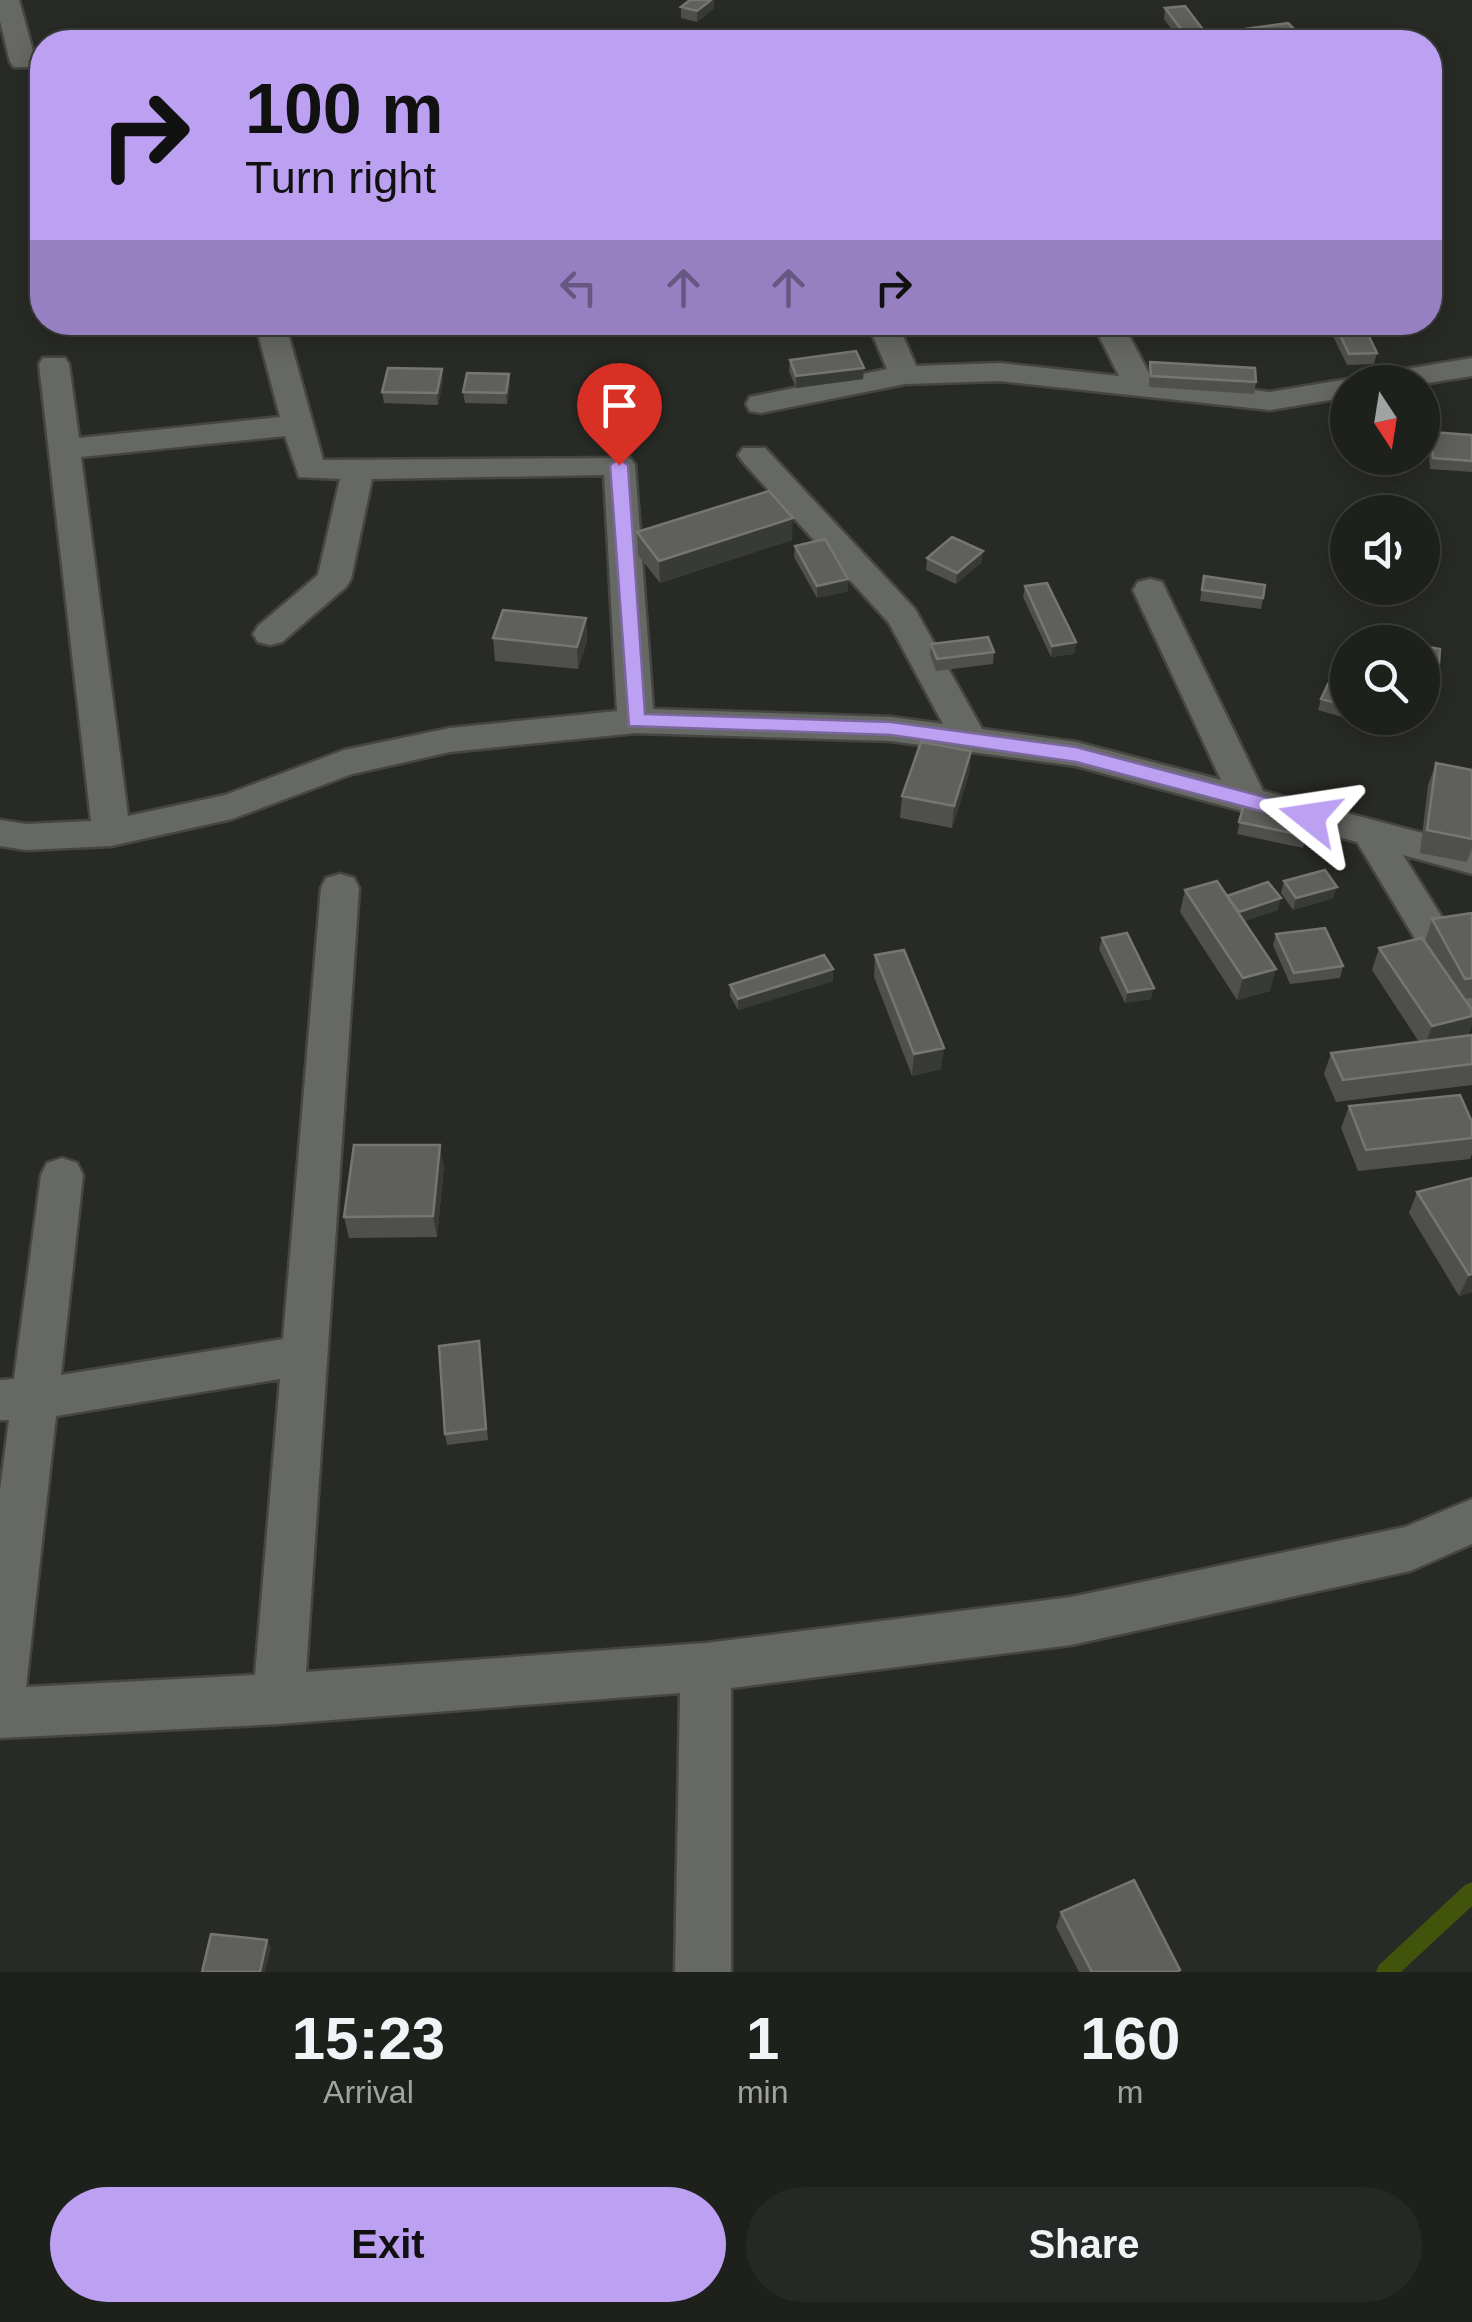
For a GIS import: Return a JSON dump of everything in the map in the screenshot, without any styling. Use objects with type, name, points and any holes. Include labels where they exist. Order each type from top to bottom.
[{"type":"street","points":[[6,0],[23,62]]},
{"type":"street","points":[[274,335],[310,470],[619,465],[636,721]]},
{"type":"street","points":[[888,335],[905,375]]},
{"type":"street","points":[[1114,335],[1140,386]]},
{"type":"street","points":[[54,364],[111,833]]},
{"type":"street","points":[[1440,373],[1472,368]]},
{"type":"street","points":[[761,404],[905,375],[1000,372],[1270,401],[1330,391]]},
{"type":"street","points":[[64,449],[298,424]]},
{"type":"street","points":[[754,455],[903,617],[970,740]]},
{"type":"street","points":[[270,634],[334,580],[358,469]]},
{"type":"street","points":[[1150,590],[1249,801]]},
{"type":"street","points":[[0,833],[26,837],[111,833],[232,806],[344,763],[450,740],[636,721],[891,728],[1076,754],[1472,860]]},
{"type":"street","points":[[1370,833],[1472,999]]},
{"type":"street","points":[[279,1699],[340,888]]},
{"type":"street","points":[[0,1688],[18,1400],[62,1175]]},
{"type":"street","points":[[18,1400],[305,1355]]},
{"type":"street","points":[[0,1713],[279,1699],[706,1668],[1071,1621],[1410,1549],[1472,1520]]},
{"type":"street","points":[[703,1972],[706,1668]]},
{"type":"building","points":[[690,0],[711,0],[697,11],[681,7]]},
{"type":"building","points":[[1185,6],[1203,30],[1182,30],[1165,8]]},
{"type":"building","points":[[1288,23],[1295,30],[1239,30]]},
{"type":"building","points":[[1340,335],[1368,335],[1377,353],[1349,354]]},
{"type":"building","points":[[856,351],[864,368],[796,376],[790,360]]},
{"type":"building","points":[[1150,362],[1255,368],[1256,382],[1151,376]]},
{"type":"building","points":[[388,368],[442,369],[437,393],[382,392]]},
{"type":"building","points":[[467,373],[509,374],[506,393],[463,392]]},
{"type":"building","points":[[1440,433],[1472,435],[1472,461],[1440,459]]},
{"type":"building","points":[[769,491],[793,518],[659,561],[637,532]]},
{"type":"building","points":[[952,537],[983,551],[957,573],[927,558]]},
{"type":"building","points":[[825,539],[848,579],[817,586],[795,546]]},
{"type":"building","points":[[1204,576],[1265,585],[1263,598],[1202,590]]},
{"type":"building","points":[[1047,583],[1076,642],[1052,646],[1025,586]]},
{"type":"building","points":[[503,610],[586,618],[577,647],[493,638]]},
{"type":"building","points":[[988,637],[994,652],[937,659],[931,644]]},
{"type":"building","points":[[1328,684],[1330,684],[1330,701],[1321,699]]},
{"type":"building","points":[[921,742],[971,751],[954,806],[902,796]]},
{"type":"building","points":[[1436,763],[1472,770],[1472,839],[1427,830]]},
{"type":"building","points":[[1244,804],[1310,818],[1306,836],[1239,822]]},
{"type":"building","points":[[1325,870],[1337,887],[1296,898],[1284,881]]},
{"type":"building","points":[[1217,881],[1276,969],[1243,978],[1185,890]]},
{"type":"building","points":[[1268,882],[1281,898],[1239,912],[1227,896]]},
{"type":"building","points":[[1472,913],[1472,978],[1465,979],[1432,919]]},
{"type":"building","points":[[1325,928],[1343,966],[1294,973],[1276,934]]},
{"type":"building","points":[[1127,933],[1154,988],[1128,992],[1102,938]]},
{"type":"building","points":[[1422,938],[1472,1010],[1472,1016],[1432,1026],[1379,948]]},
{"type":"building","points":[[904,950],[944,1048],[914,1054],[875,955]]},
{"type":"building","points":[[824,955],[833,969],[738,999],[730,985]]},
{"type":"building","points":[[1472,1035],[1472,1064],[1343,1080],[1331,1053]]},
{"type":"building","points":[[1460,1095],[1472,1122],[1472,1138],[1366,1150],[1349,1106]]},
{"type":"building","points":[[354,1145],[440,1145],[433,1216],[344,1217]]},
{"type":"building","points":[[1472,1178],[1472,1274],[1469,1275],[1417,1192]]},
{"type":"building","points":[[479,1341],[486,1429],[445,1434],[439,1346]]},
{"type":"building","points":[[1134,1880],[1180,1970],[1092,1972],[1061,1912]]},
{"type":"building","points":[[211,1934],[267,1940],[260,1972],[202,1972]]},
{"type":"waterway","points":[[1386,1972],[1472,1892]]},
{"type":"route","points":[[619,465],[636,721],[891,728],[1076,754],[1310,817]]}]
